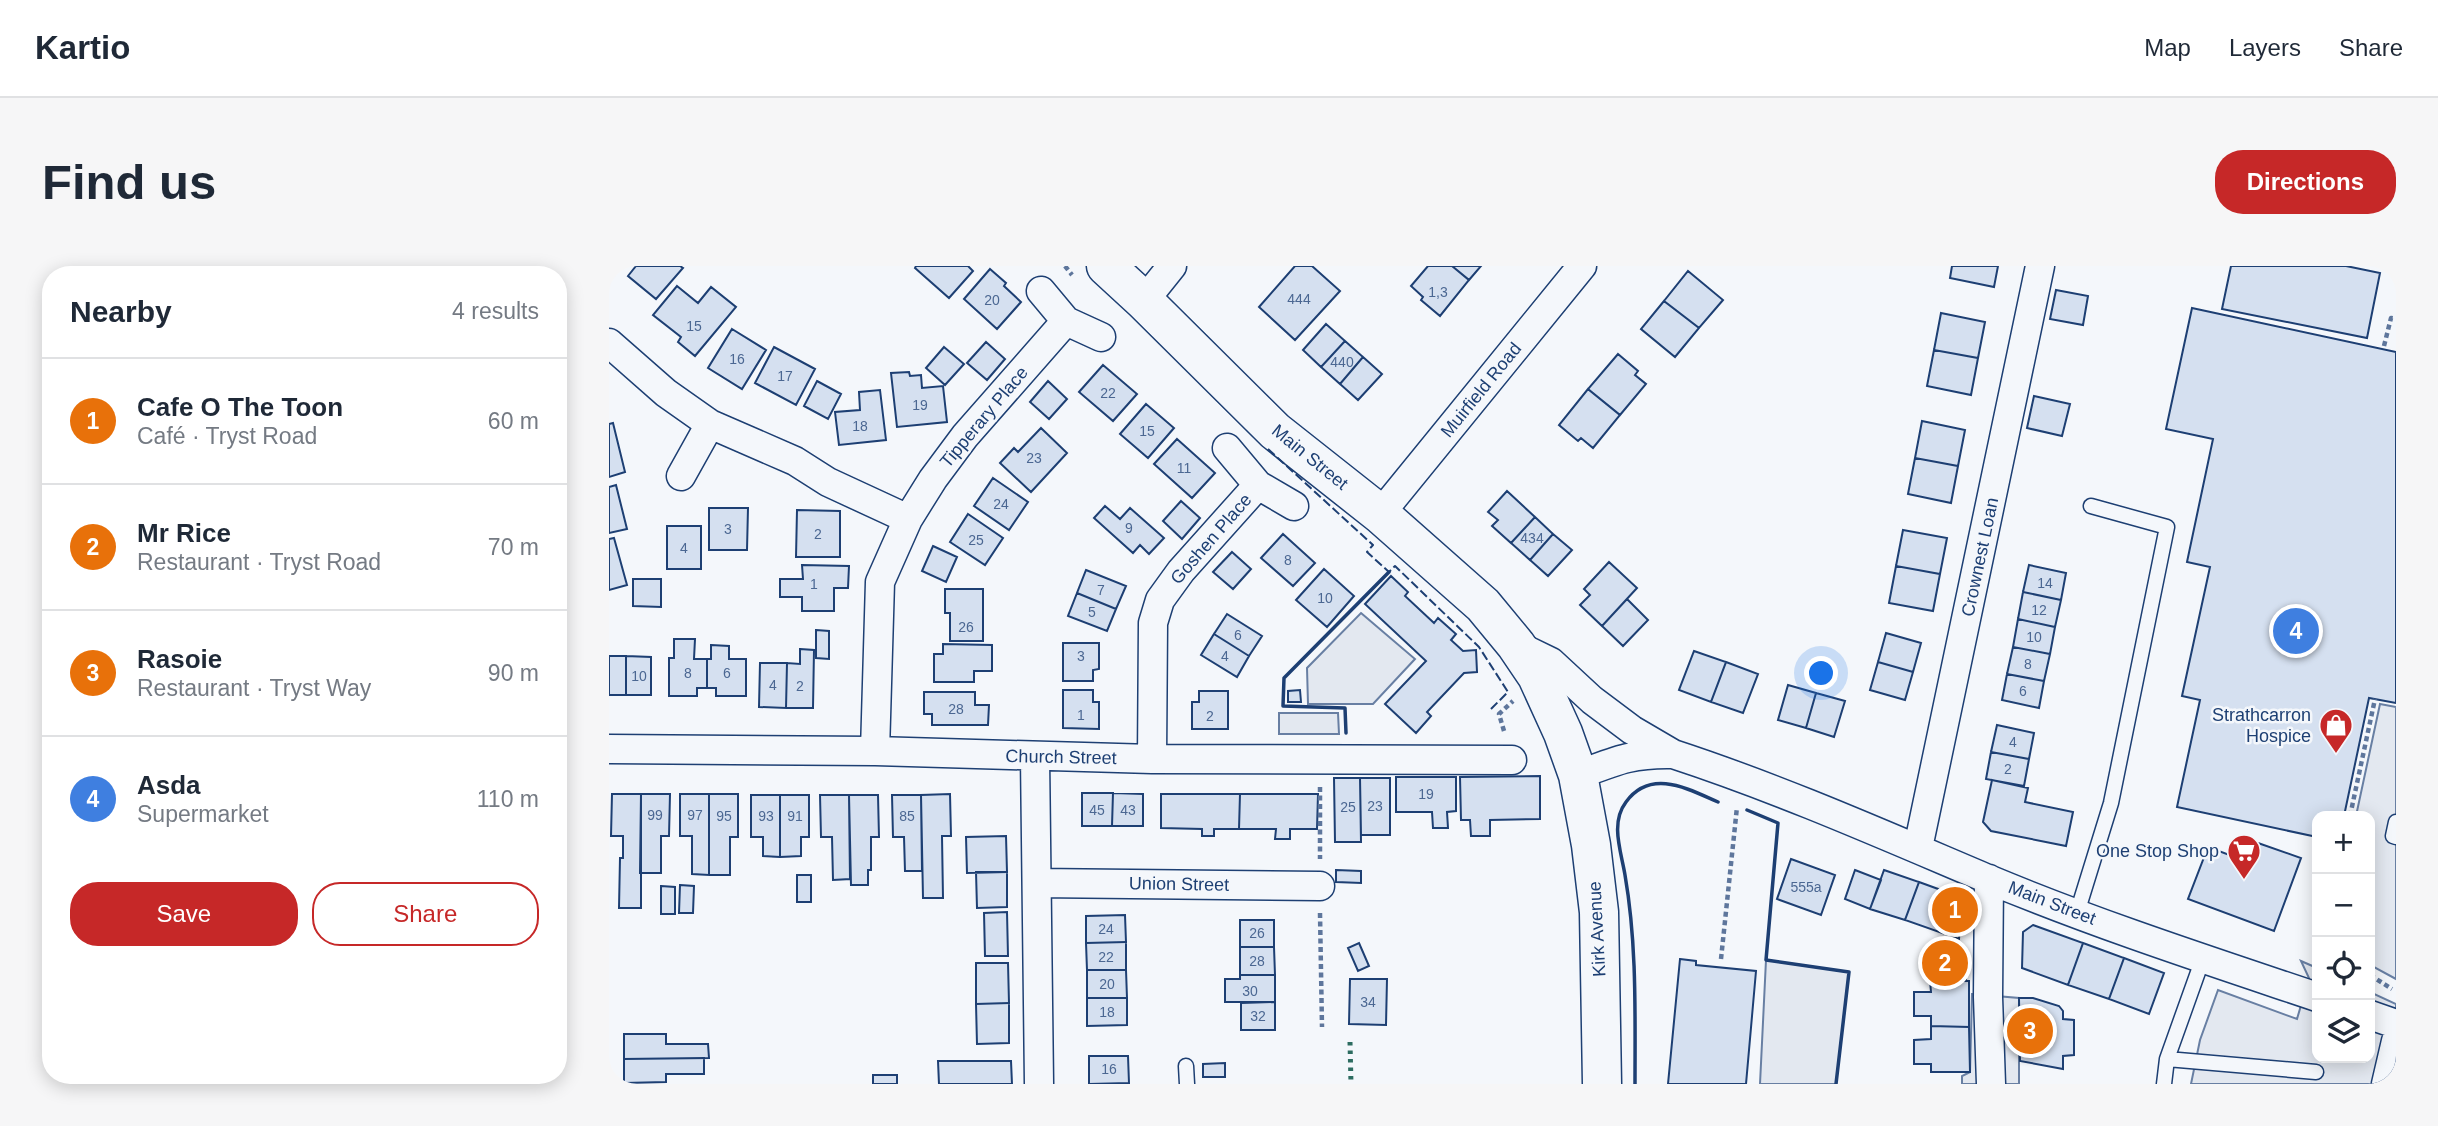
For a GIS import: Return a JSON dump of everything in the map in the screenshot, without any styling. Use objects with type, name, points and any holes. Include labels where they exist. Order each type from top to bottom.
[{"type":"street","name":"Main Street","points":[[1106,266],[1275,431],[1380,514],[1483,605],[1537,676],[1563,733],[1578,775],[1627,757],[1673,754]]},
{"type":"street","points":[[1144,301],[1172,266]]},
{"type":"street","name":"Muirfield Road","points":[[1380,514],[1582,266]]},
{"type":"street","name":"Crownest Loan","points":[[1918,848],[2040,266]]},
{"type":"street","points":[[1041,291],[1066,321],[1101,337]]},
{"type":"street","name":"Tipperary Place","points":[[874,751],[880,582],[908,519],[965,436],[1066,321]]},
{"type":"street","points":[[609,343],[666,393],[710,424],[795,461],[828,482],[908,519]]},
{"type":"street","points":[[681,477],[710,424]]},
{"type":"street","name":"Goshen Place","points":[[1227,448],[1258,485],[1294,506]]},
{"type":"street","name":"Goshen Place","points":[[1152,759],[1153,623],[1160,600],[1181,571],[1258,485]]},
{"type":"street","name":"Main Street","points":[[1516,645],[1551,662],[1592,700],[1622,723],[1673,754],[1918,848],[2077,914],[2203,961],[2312,995]]},
{"type":"street","name":"Church Street","points":[[609,750],[874,751],[1152,759],[1512,760]]},
{"type":"street","points":[[1035,757],[1039,1084]]},
{"type":"street","name":"Kirk Avenue","points":[[1578,775],[1591,845],[1599,912],[1602,1084]]},
{"type":"street","points":[[1989,879],[1988,997],[1991,1084]]},
{"type":"street","name":"Union Street","points":[[1037,883],[1320,886]]},
{"type":"street","points":[[2375,1017],[2396,1024]]},
{"type":"street","points":[[2386,1084],[2396,1041]]},
{"type":"lane","points":[[2077,914],[2111,803],[2167,527],[2091,506]]},
{"type":"lane","points":[[2396,822],[2393,836],[2396,836]]},
{"type":"lane","points":[[2164,1084],[2167,1059],[2203,961]]},
{"type":"lane","points":[[2167,1059],[2316,1072]]},
{"type":"lane","points":[[1186,1066],[1187,1084]]},
{"type":"path","points":[[2384,346],[2391,318],[2396,319]]},
{"type":"path","points":[[2351,811],[2375,699]]},
{"type":"path","points":[[1721,959],[1740,779]]},
{"type":"path","points":[[2375,978],[2396,992]]},
{"type":"shaded area","points":[[1361,613],[1415,659],[1373,704],[1308,704],[1307,668]]},
{"type":"shaded area","points":[[2380,704],[2396,707],[2396,979],[2375,968],[2375,811],[2357,811]]},
{"type":"shaded area","points":[[1279,713],[1338,713],[1339,734],[1279,734]]},
{"type":"shaded area","points":[[1766,960],[1849,972],[1836,1084],[1760,1084]]},
{"type":"shaded area","points":[[2301,961],[2312,966],[2312,1063],[2375,1063],[2375,994],[2396,1004],[2396,1084],[2191,1084],[2200,1040],[2218,990],[2297,1019],[2309,978]]},
{"type":"shaded area","points":[[1972,994],[2019,998],[2019,1084],[1962,1084],[1962,1076],[1970,1072]]},
{"type":"building","points":[[636,266],[683,268],[656,299],[628,276]]},
{"type":"building","points":[[968,266],[973,271],[949,298],[915,268]]},
{"type":"building","points":[[1295,266],[1312,266],[1340,291],[1295,340],[1259,307]]},
{"type":"building","points":[[1428,266],[1452,266],[1469,280],[1440,316],[1421,300],[1423,297],[1411,286]]},
{"type":"building","points":[[1452,266],[1481,266],[1469,280]]},
{"type":"building","points":[[1952,266],[1998,266],[1994,287],[1950,278]]},
{"type":"building","points":[[2231,266],[2346,266],[2380,273],[2367,338],[2222,309]]},
{"type":"building","points":[[990,269],[1021,302],[997,329],[964,299]]},
{"type":"building","points":[[1688,271],[1723,300],[1699,328],[1664,301]]},
{"type":"building","points":[[677,286],[698,303],[711,287],[736,307],[695,356],[678,342],[681,337],[653,315]]},
{"type":"building","points":[[2056,290],[2088,296],[2083,325],[2050,319]]},
{"type":"building","points":[[1664,301],[1699,328],[1675,357],[1641,329]]},
{"type":"building","points":[[2192,308],[2396,352],[2396,703],[2369,698],[2345,811],[2312,811],[2312,836],[2177,807],[2200,700],[2182,696],[2210,567],[2187,562],[2213,439],[2166,429]]},
{"type":"building","points":[[1941,313],[1985,322],[1978,358],[1934,350]]},
{"type":"building","points":[[1326,324],[1345,341],[1321,367],[1303,350]]},
{"type":"building","points":[[732,329],[766,350],[742,389],[708,368]]},
{"type":"building","points":[[1345,341],[1363,357],[1340,384],[1321,367]]},
{"type":"building","points":[[986,342],[1005,359],[987,380],[967,363]]},
{"type":"building","points":[[774,347],[815,369],[796,405],[755,383]]},
{"type":"building","points":[[944,347],[964,364],[945,385],[926,368]]},
{"type":"building","points":[[1934,350],[1978,358],[1971,395],[1927,386]]},
{"type":"building","points":[[1618,354],[1638,371],[1635,375],[1646,384],[1620,415],[1588,389]]},
{"type":"building","points":[[1363,357],[1382,374],[1358,400],[1340,384]]},
{"type":"building","points":[[1103,365],[1137,394],[1113,421],[1079,392]]},
{"type":"building","points":[[909,372],[910,376],[921,375],[922,388],[943,386],[947,422],[897,427],[891,373]]},
{"type":"building","points":[[817,381],[841,394],[828,419],[804,406]]},
{"type":"building","points":[[1048,381],[1067,399],[1049,419],[1030,402]]},
{"type":"building","points":[[1588,389],[1620,415],[1593,448],[1581,438],[1578,441],[1559,425]]},
{"type":"building","points":[[880,390],[886,440],[839,445],[835,412],[860,410],[859,392]]},
{"type":"building","points":[[2034,396],[2070,404],[2062,436],[2027,428]]},
{"type":"building","points":[[1146,404],[1174,428],[1148,458],[1120,434]]},
{"type":"building","points":[[1922,421],[1965,430],[1958,466],[1915,458]]},
{"type":"building","points":[[613,423],[625,472],[609,477],[609,424]]},
{"type":"building","points":[[1041,428],[1067,453],[1031,492],[1000,463],[1014,448],[1018,452]]},
{"type":"building","points":[[1177,439],[1215,473],[1192,498],[1154,464]]},
{"type":"building","points":[[1915,458],[1958,466],[1951,503],[1908,494]]},
{"type":"building","points":[[993,478],[1028,502],[1009,530],[974,506]]},
{"type":"building","points":[[616,485],[627,529],[609,533],[609,487]]},
{"type":"building","points":[[1507,491],[1535,517],[1511,543],[1492,526],[1498,520],[1488,512]]},
{"type":"building","points":[[1181,501],[1200,518],[1182,539],[1163,521]]},
{"type":"building","points":[[1105,506],[1120,519],[1130,508],[1164,538],[1149,554],[1140,545],[1133,553],[1094,518]]},
{"type":"building","points":[[709,508],[748,508],[747,550],[709,550]]},
{"type":"building","points":[[797,510],[840,511],[840,557],[796,557]]},
{"type":"building","points":[[968,514],[1003,538],[985,565],[950,542]]},
{"type":"building","points":[[1535,517],[1553,534],[1530,560],[1511,543]]},
{"type":"building","points":[[667,526],[701,526],[701,569],[667,569]]},
{"type":"building","points":[[1903,530],[1947,538],[1940,574],[1896,566]]},
{"type":"building","points":[[1283,534],[1315,563],[1293,586],[1261,558]]},
{"type":"building","points":[[1553,534],[1572,550],[1548,576],[1530,560]]},
{"type":"building","points":[[614,538],[627,585],[609,590],[609,539]]},
{"type":"building","points":[[933,546],[957,557],[946,582],[922,571]]},
{"type":"building","points":[[1232,552],[1251,569],[1233,589],[1213,572]]},
{"type":"building","points":[[1609,562],[1637,588],[1602,626],[1580,605],[1590,595],[1584,589]]},
{"type":"building","points":[[802,565],[849,566],[848,588],[834,588],[834,611],[802,611],[802,597],[780,597],[780,579],[803,579]]},
{"type":"building","points":[[2029,565],[2066,573],[2061,600],[2023,592]]},
{"type":"building","points":[[1896,566],[1940,574],[1933,611],[1889,603]]},
{"type":"building","points":[[1324,569],[1354,596],[1327,627],[1296,600]]},
{"type":"building","points":[[1086,570],[1126,586],[1116,609],[1077,593]]},
{"type":"building","points":[[1391,576],[1408,592],[1405,596],[1434,623],[1438,618],[1456,634],[1451,640],[1463,651],[1476,650],[1477,672],[1464,673],[1427,712],[1431,716],[1416,733],[1385,704],[1426,661],[1365,604]]},
{"type":"building","points":[[633,579],[661,579],[661,607],[633,606]]},
{"type":"building","points":[[945,589],[983,589],[983,641],[950,641],[950,613],[945,613]]},
{"type":"building","points":[[2023,592],[2061,600],[2055,627],[2018,619]]},
{"type":"building","points":[[1077,593],[1116,609],[1107,631],[1068,616]]},
{"type":"building","points":[[1627,599],[1648,620],[1623,646],[1602,626]]},
{"type":"building","points":[[1227,614],[1262,636],[1249,656],[1214,634]]},
{"type":"building","points":[[2018,619],[2055,627],[2050,654],[2013,647]]},
{"type":"building","points":[[816,630],[829,631],[829,659],[816,658]]},
{"type":"building","points":[[1886,633],[1921,643],[1913,672],[1878,662]]},
{"type":"building","points":[[1214,634],[1249,656],[1237,677],[1201,655]]},
{"type":"building","points":[[674,639],[695,639],[694,659],[707,659],[707,688],[697,688],[697,696],[669,696],[669,658],[674,658]]},
{"type":"building","points":[[1063,643],[1099,643],[1099,669],[1093,670],[1093,681],[1063,681]]},
{"type":"building","points":[[943,644],[992,645],[992,671],[974,671],[974,682],[934,682],[934,654],[943,654]]},
{"type":"building","points":[[711,645],[729,646],[729,659],[746,659],[746,696],[716,696],[716,688],[707,688],[707,659],[711,659]]},
{"type":"building","points":[[2013,647],[2050,654],[2044,681],[2007,674]]},
{"type":"building","points":[[800,649],[814,650],[813,708],[786,708],[787,663],[800,664]]},
{"type":"building","points":[[1694,651],[1726,662],[1711,702],[1679,690]]},
{"type":"building","points":[[609,656],[626,656],[626,695],[609,695]]},
{"type":"building","points":[[626,656],[651,657],[651,695],[626,695]]},
{"type":"building","points":[[1726,662],[1758,674],[1743,713],[1711,702]]},
{"type":"building","points":[[1878,662],[1913,672],[1905,700],[1870,690]]},
{"type":"building","points":[[760,663],[787,663],[786,708],[759,707]]},
{"type":"building","points":[[2007,674],[2044,681],[2039,708],[2002,700]]},
{"type":"building","points":[[1788,685],[1816,693],[1806,728],[1778,720]]},
{"type":"building","points":[[1063,690],[1093,690],[1093,702],[1099,702],[1099,729],[1063,728]]},
{"type":"building","points":[[1300,690],[1301,702],[1288,702],[1288,691]]},
{"type":"building","points":[[1199,691],[1228,691],[1228,729],[1192,729],[1192,702],[1199,702]]},
{"type":"building","points":[[924,692],[975,692],[975,705],[989,705],[988,725],[932,725],[932,714],[924,714]]},
{"type":"building","points":[[1816,693],[1845,701],[1834,737],[1806,728]]},
{"type":"building","points":[[1997,725],[2034,733],[2029,759],[1991,752]]},
{"type":"building","points":[[1991,752],[2029,759],[2024,786],[1986,779]]},
{"type":"building","points":[[1540,776],[1540,819],[1490,820],[1490,836],[1471,836],[1470,820],[1461,820],[1460,777]]},
{"type":"building","points":[[1396,777],[1456,777],[1456,811],[1447,812],[1448,828],[1433,828],[1432,812],[1396,812]]},
{"type":"building","points":[[1334,778],[1360,778],[1361,842],[1335,842]]},
{"type":"building","points":[[1360,778],[1390,778],[1390,835],[1361,835]]},
{"type":"building","points":[[1992,780],[2028,788],[2025,802],[2073,812],[2066,846],[1991,831],[1983,822]]},
{"type":"building","points":[[1082,793],[1113,793],[1112,826],[1082,826]]},
{"type":"building","points":[[1113,793],[1143,794],[1143,826],[1112,826]]},
{"type":"building","points":[[612,794],[641,794],[641,908],[619,908],[623,836],[611,836]]},
{"type":"building","points":[[641,794],[670,794],[669,836],[661,836],[661,873],[640,873]]},
{"type":"building","points":[[680,794],[709,794],[709,875],[692,874],[692,836],[680,836]]},
{"type":"building","points":[[709,794],[738,794],[738,837],[730,837],[730,875],[709,875]]},
{"type":"building","points":[[950,794],[951,836],[942,836],[943,898],[923,898],[921,795]]},
{"type":"building","points":[[1161,794],[1240,794],[1239,829],[1214,829],[1214,836],[1202,836],[1202,829],[1161,828]]},
{"type":"building","points":[[1240,794],[1318,794],[1317,829],[1290,829],[1290,839],[1275,839],[1276,829],[1239,829]]},
{"type":"building","points":[[751,795],[780,795],[780,857],[763,856],[763,837],[751,837]]},
{"type":"building","points":[[780,795],[809,795],[809,837],[801,837],[801,856],[780,857]]},
{"type":"building","points":[[820,795],[849,795],[850,879],[833,880],[832,837],[821,837]]},
{"type":"building","points":[[849,795],[878,795],[879,837],[871,837],[868,885],[851,885]]},
{"type":"building","points":[[892,795],[921,795],[922,871],[905,871],[904,837],[893,837]]},
{"type":"building","points":[[1006,836],[1007,872],[967,873],[966,837]]},
{"type":"building","name":"One Stop Shop","points":[[2258,843],[2301,858],[2274,931],[2188,899],[2208,847],[2251,863]]},
{"type":"building","points":[[1791,859],[1835,875],[1821,915],[1777,899]]},
{"type":"building","points":[[1336,870],[1361,871],[1361,883],[1336,882]]},
{"type":"building","points":[[1855,870],[1881,880],[1870,909],[1845,899]]},
{"type":"building","points":[[1884,870],[1919,882],[1905,920],[1870,909]]},
{"type":"building","points":[[976,872],[1007,872],[1007,907],[977,908]]},
{"type":"building","points":[[797,875],[811,875],[811,902],[797,902]]},
{"type":"building","points":[[1919,882],[1963,898],[1959,939],[1905,920]]},
{"type":"building","points":[[680,885],[694,886],[693,913],[679,913]]},
{"type":"building","points":[[661,886],[675,887],[675,914],[661,914]]},
{"type":"building","points":[[1007,912],[1008,956],[985,956],[984,913]]},
{"type":"building","points":[[1125,915],[1126,942],[1086,943],[1086,916]]},
{"type":"building","points":[[1240,920],[1274,920],[1274,947],[1240,947]]},
{"type":"building","points":[[2033,925],[2083,943],[2068,985],[2022,968],[2023,932]]},
{"type":"building","points":[[1126,942],[1126,970],[1087,970],[1086,943]]},
{"type":"building","points":[[1359,943],[1369,966],[1358,971],[1348,948]]},
{"type":"building","points":[[2083,943],[2124,958],[2109,999],[2068,985]]},
{"type":"building","points":[[1240,947],[1274,947],[1275,975],[1240,975]]},
{"type":"building","points":[[1965,954],[1966,981],[1934,981],[1934,955]]},
{"type":"building","points":[[2124,958],[2164,973],[2149,1014],[2109,999]]},
{"type":"building","points":[[1680,959],[1696,961],[1696,965],[1756,971],[1746,1084],[1668,1084]]},
{"type":"building","points":[[976,963],[1008,963],[1009,1003],[976,1004]]},
{"type":"building","points":[[1087,970],[1126,970],[1127,998],[1087,998]]},
{"type":"building","points":[[1240,975],[1275,975],[1275,1002],[1225,1002],[1225,979],[1240,979]]},
{"type":"building","points":[[1350,979],[1387,979],[1386,1025],[1349,1024]]},
{"type":"building","points":[[1930,981],[1969,981],[1969,1027],[1931,1026],[1931,1016],[1914,1016],[1914,992],[1931,992]]},
{"type":"building","points":[[1087,998],[1127,998],[1127,1025],[1087,1026]]},
{"type":"building","points":[[2019,998],[2033,998],[2059,1006],[2063,1011],[2063,1019],[2074,1020],[2074,1055],[2063,1056],[2063,1069],[2020,1061]]},
{"type":"building","points":[[1275,1002],[1275,1030],[1241,1030],[1241,1003]]},
{"type":"building","points":[[1009,1003],[1009,1043],[977,1044],[976,1004]]},
{"type":"building","points":[[1931,1026],[1969,1027],[1970,1072],[1931,1072],[1931,1064],[1914,1064],[1914,1040],[1931,1039]]},
{"type":"building","points":[[624,1034],[666,1034],[666,1044],[708,1044],[709,1058],[624,1059]]},
{"type":"building","points":[[1089,1056],[1128,1056],[1129,1083],[1089,1084]]},
{"type":"building","points":[[704,1058],[704,1074],[666,1074],[666,1082],[624,1083],[624,1059]]},
{"type":"building","points":[[938,1061],[1011,1061],[1012,1084],[939,1084]]},
{"type":"building","points":[[1225,1063],[1225,1077],[1203,1077],[1203,1064]]},
{"type":"building","points":[[873,1075],[897,1075],[897,1084],[873,1084]]},
{"type":"hedge","points":[[1350,1042],[1351,1084]]},
{"type":"fence","points":[[1268,449],[1373,545],[1367,552],[1389,572],[1395,566],[1479,647],[1508,692],[1490,710]]},
{"type":"wall","points":[[1346,733],[1345,708],[1283,706],[1284,678],[1389,572]]},
{"type":"wall","points":[[1635,1084],[1633,953],[1629,901],[1618,837],[1621,810],[1636,792],[1658,784],[1682,787],[1718,802]]},
{"type":"wall","points":[[1747,810],[1778,823],[1766,960],[1849,972],[1836,1084]]},
{"type":"place","name":"Asda","points":[[2296,631]]},
{"type":"place","name":"Strathcarron Hospice","points":[[2336,755]]},
{"type":"place","name":"One Stop Shop","points":[[2244,881]]},
{"type":"place","name":"Cafe O The Toon","points":[[1955,910]]},
{"type":"place","name":"Mr Rice","points":[[1945,963]]},
{"type":"place","name":"Rasoie","points":[[2030,1031]]}]
